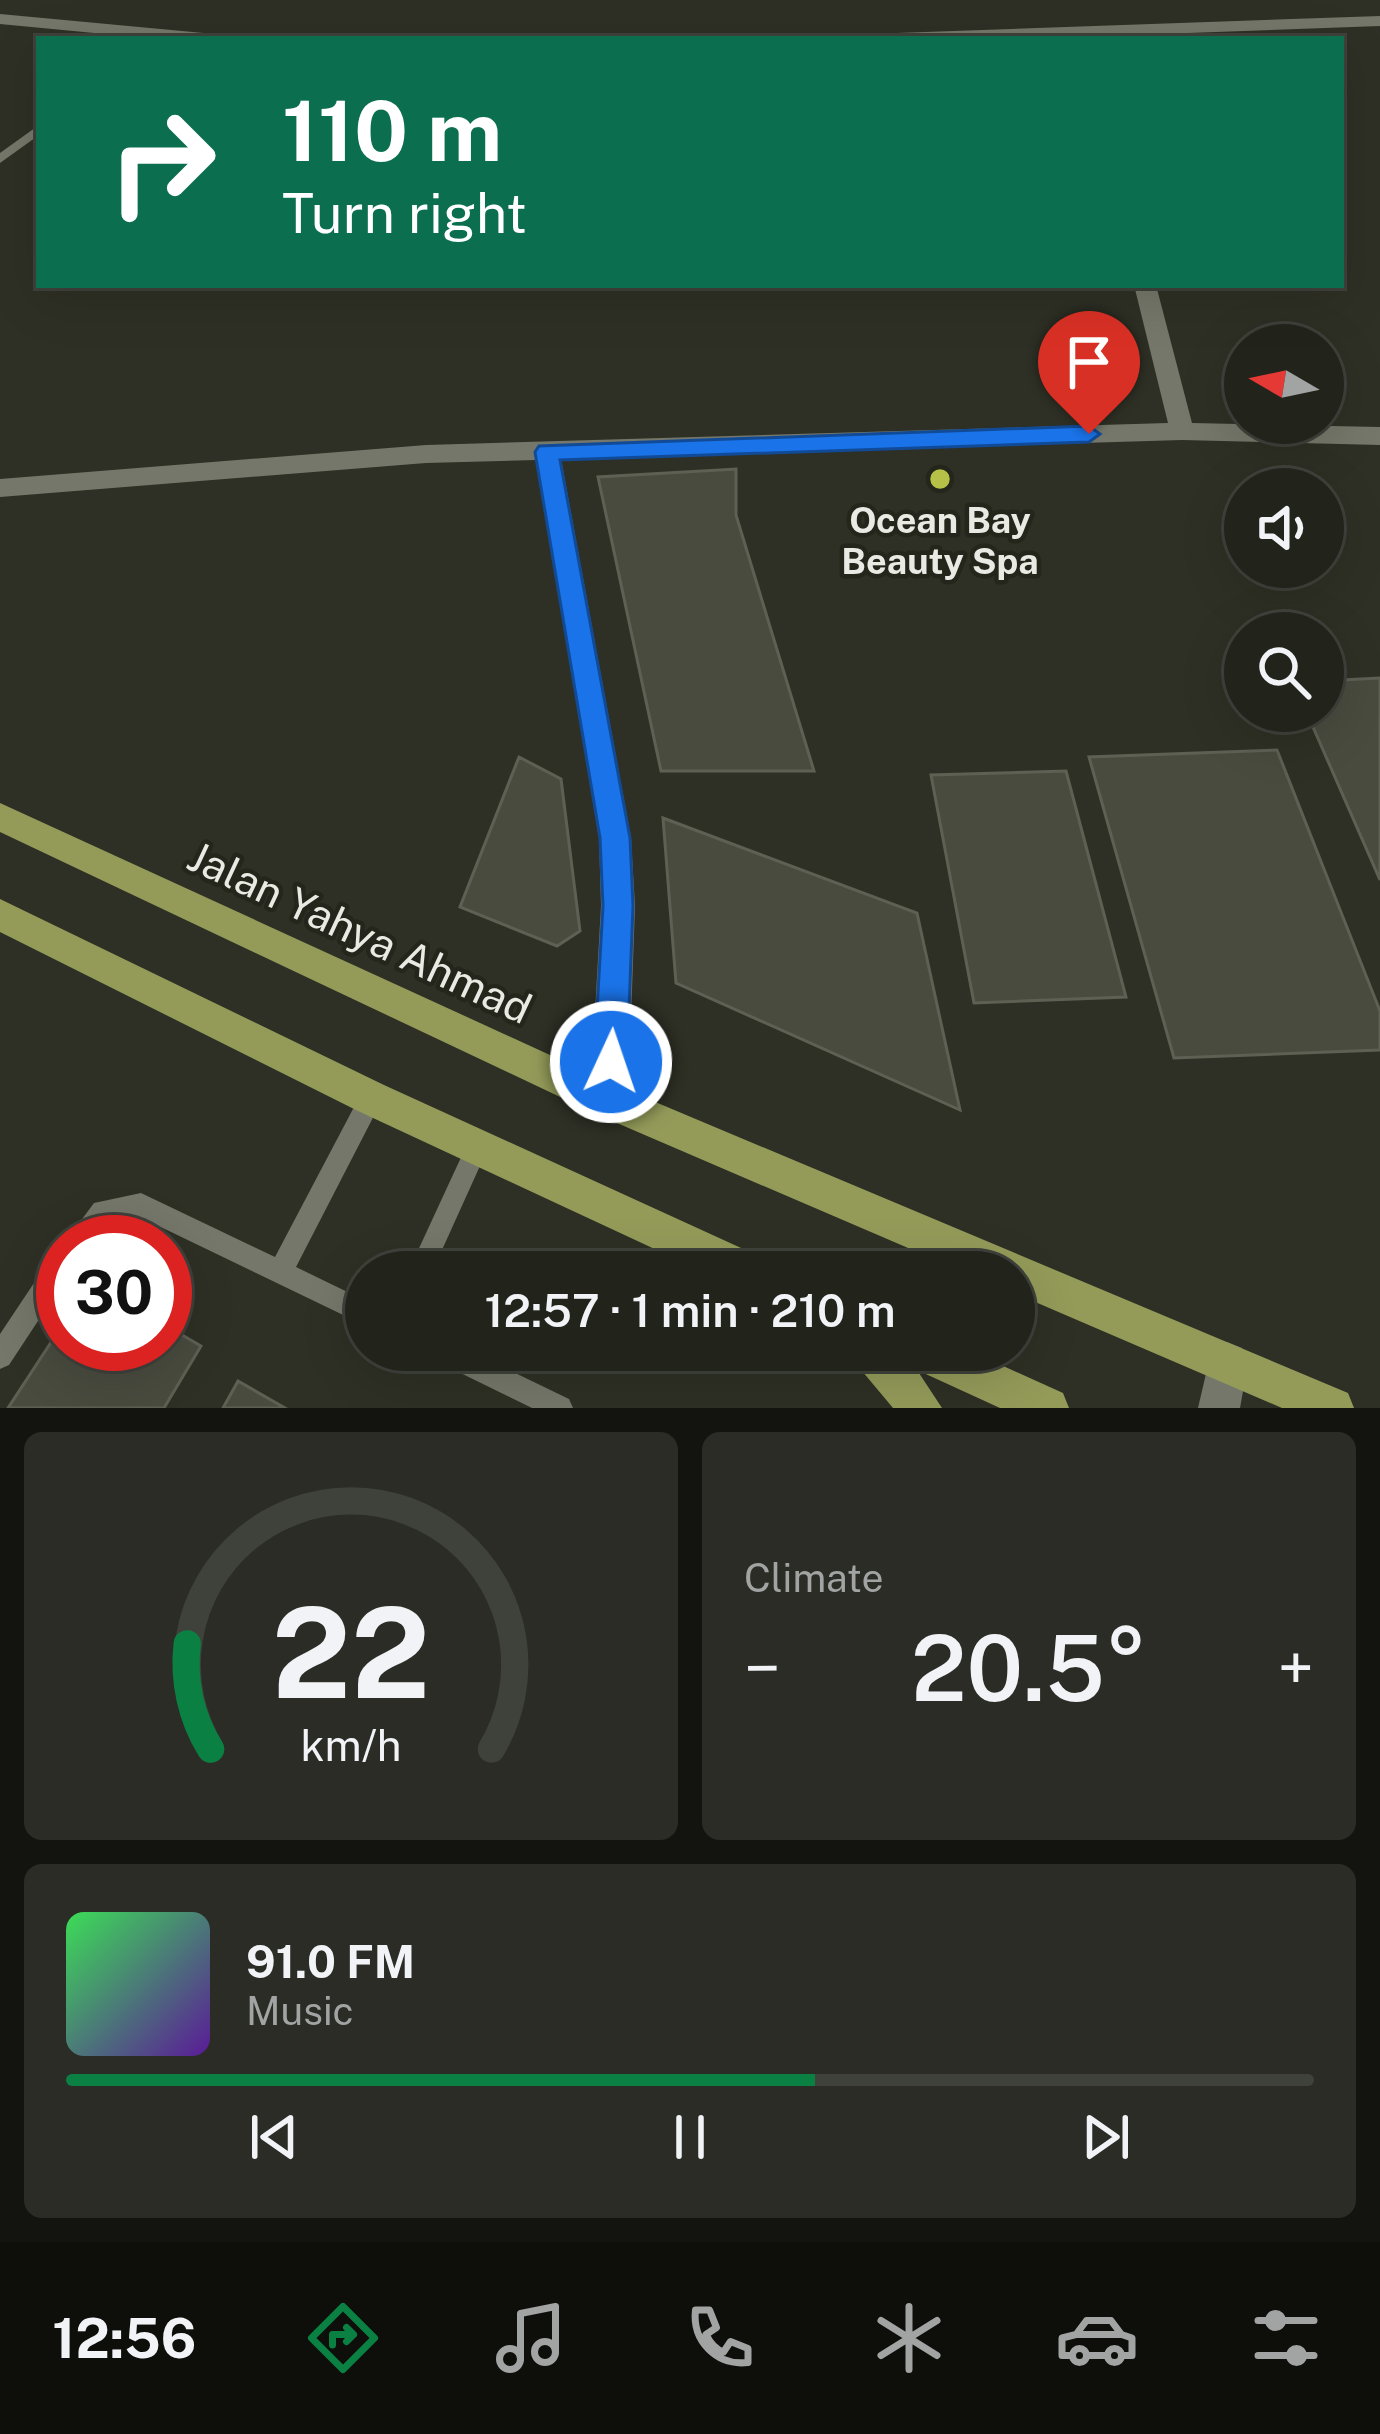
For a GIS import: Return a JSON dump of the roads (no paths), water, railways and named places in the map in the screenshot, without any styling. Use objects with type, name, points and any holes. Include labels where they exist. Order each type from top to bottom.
[{"type":"main road","name":"Jalan Yahya Ahmad","points":[[0,817],[609,1101],[963,1251]]},
{"type":"main road","points":[[0,915],[371,1098],[704,1251]]},
{"type":"main road","name":"Jalan Yahya Ahmad","points":[[1035,1281],[1334,1408]]},
{"type":"main road","points":[[890,1371],[921,1408]]},
{"type":"main road","points":[[966,1371],[1048,1408]]},
{"type":"street","points":[[0,19],[182,36]]},
{"type":"street","points":[[996,36],[1380,21]]},
{"type":"street","points":[[1146,288],[1182,431]]},
{"type":"street","points":[[0,488],[427,454],[1182,431],[1377,441]]},
{"type":"street","points":[[547,452],[615,838],[618,906],[609,1101]]},
{"type":"street","points":[[1219,1408],[1227,1363]]},
{"type":"lane","points":[[0,159],[36,131]]},
{"type":"lane","points":[[280,1272],[371,1098]]},
{"type":"lane","points":[[430,1251],[478,1146]]},
{"type":"lane","points":[[98,1215],[102,1210],[141,1205],[162,1215]]},
{"type":"lane","points":[[192,1230],[345,1304]]},
{"type":"lane","points":[[0,1356],[36,1302]]},
{"type":"lane","points":[[484,1371],[560,1408]]},
{"type":"place","name":"Ocean Bay Beauty Spa","points":[[940,479]]}]
